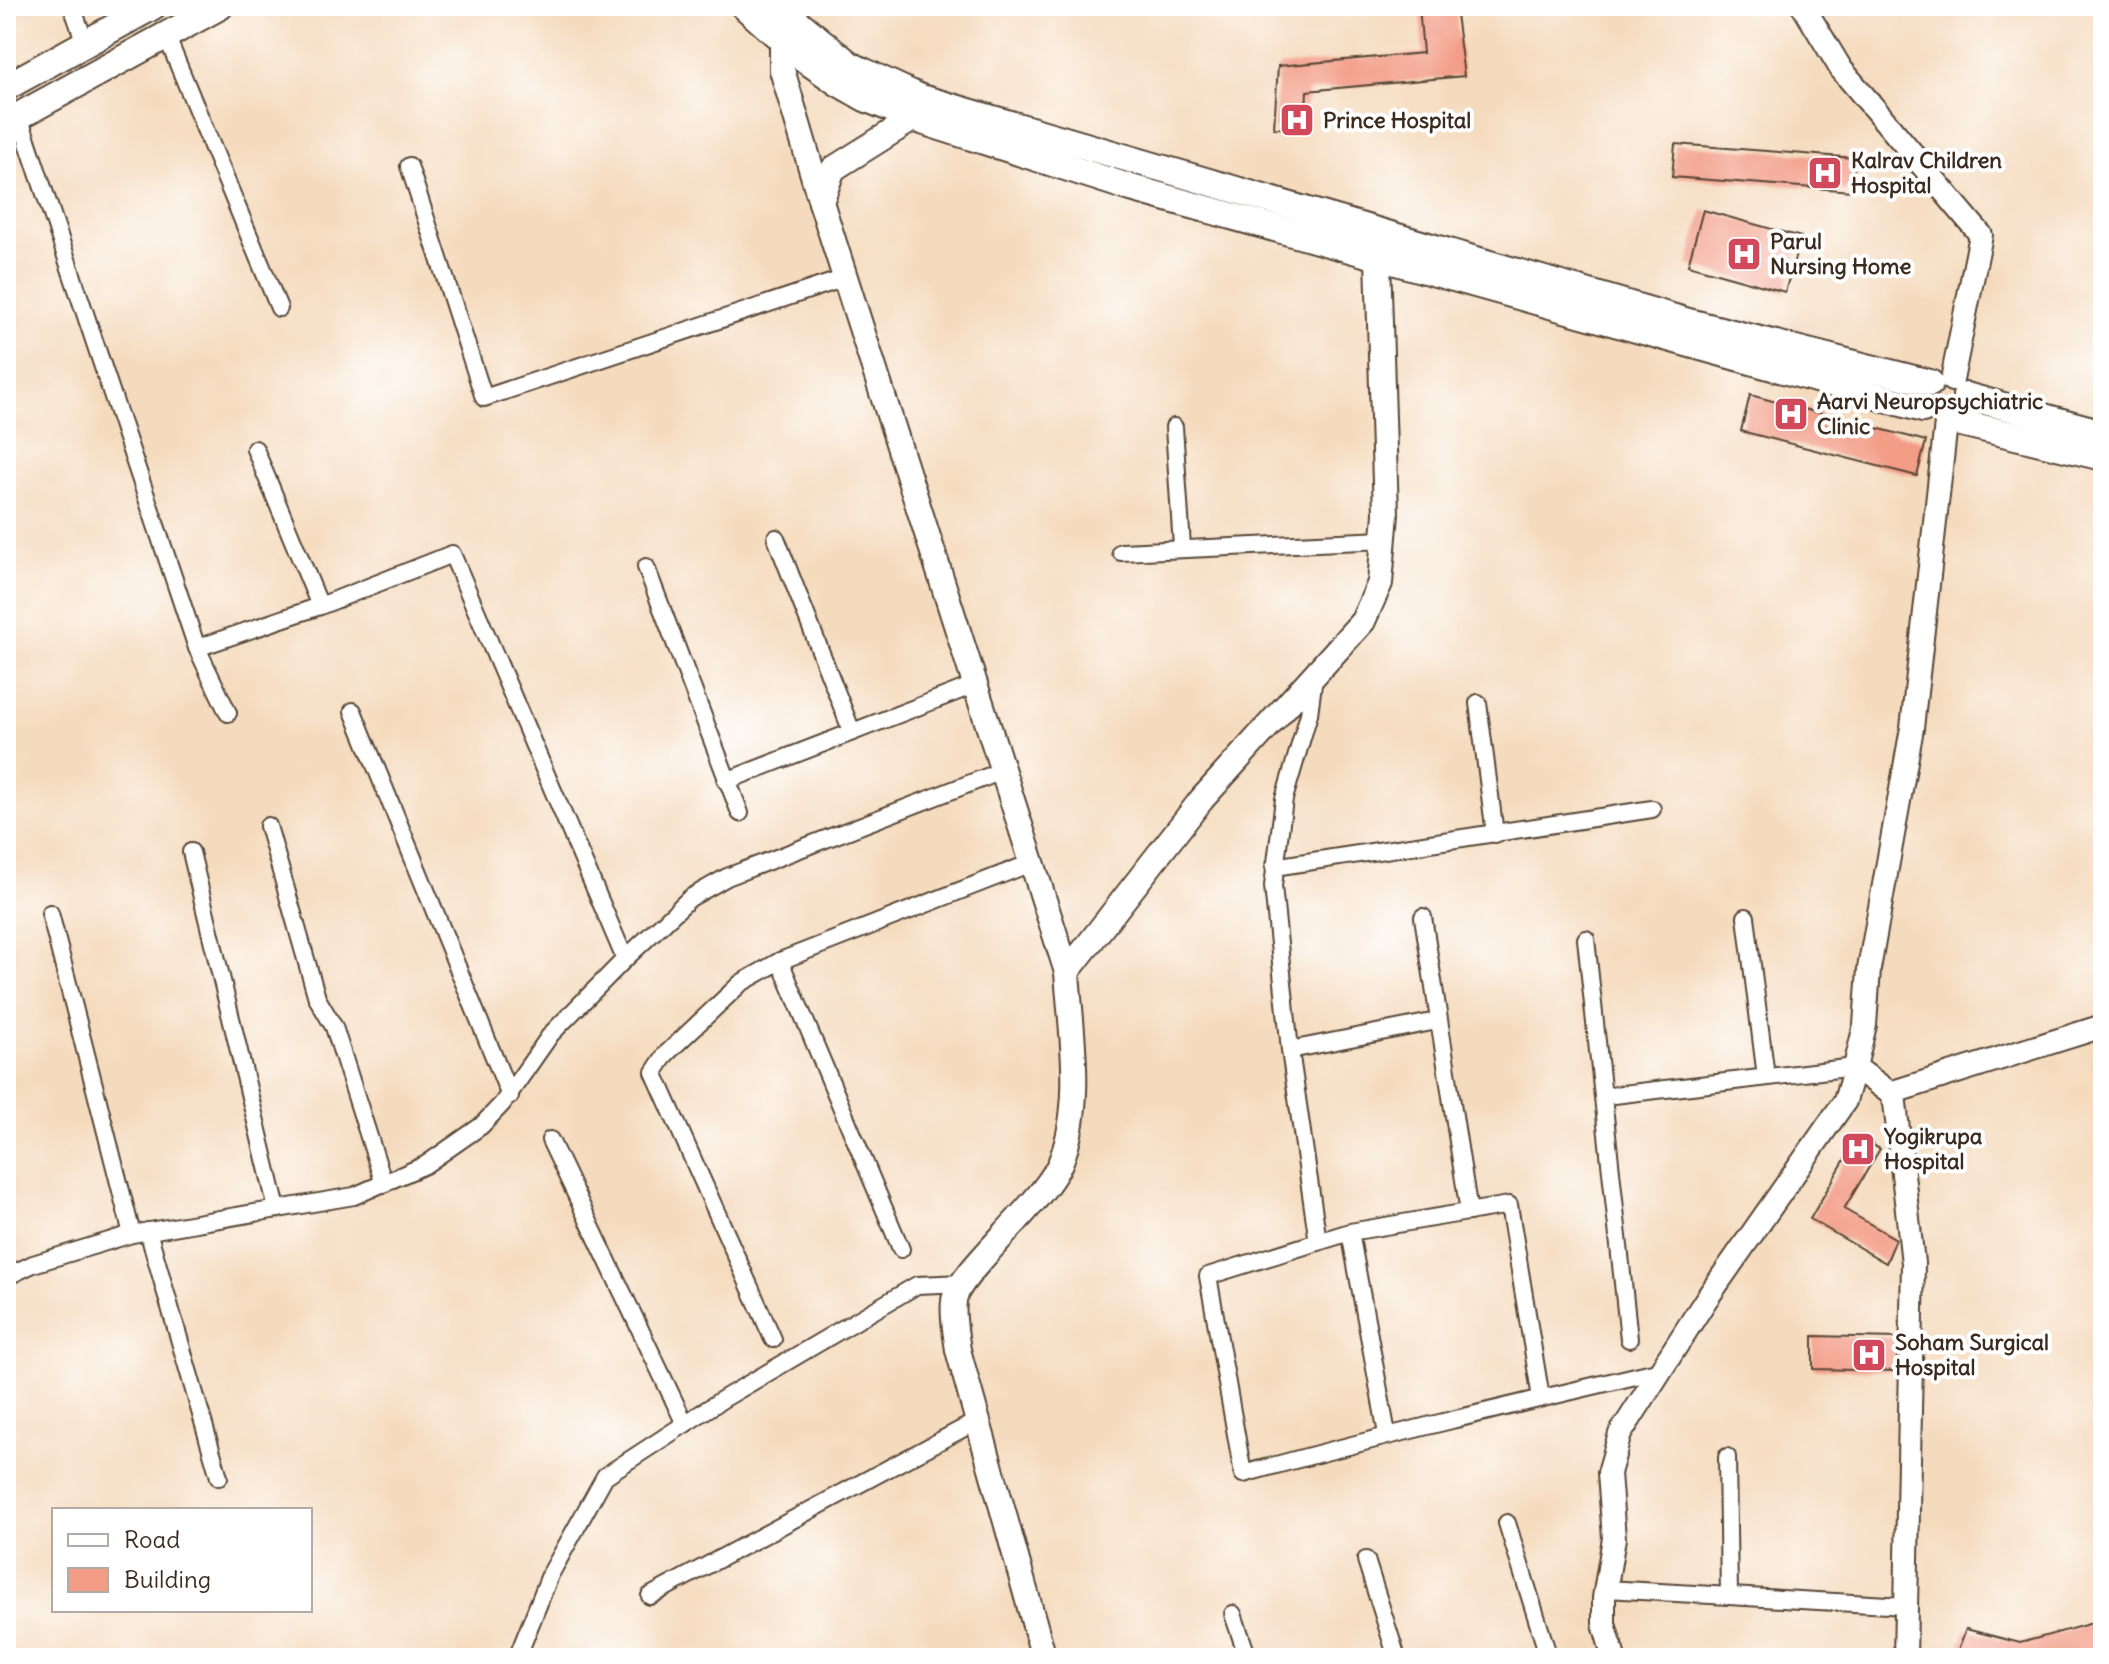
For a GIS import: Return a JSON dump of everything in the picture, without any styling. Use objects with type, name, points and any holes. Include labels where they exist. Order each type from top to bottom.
[{"type":"main road","points":[[6,87],[153,6]]},
{"type":"main road","points":[[12,119],[220,6]]},
{"type":"main road","points":[[744,6],[837,82],[865,98],[917,108],[1131,188],[1949,386],[2103,433]]},
{"type":"main road","points":[[782,9],[782,70],[821,202],[1067,972],[1075,1091],[1061,1161],[1026,1214],[977,1264],[953,1298],[958,1350],[1044,1658]]},
{"type":"main road","points":[[782,9],[850,65],[917,108]]},
{"type":"main road","points":[[126,21],[142,48]]},
{"type":"main road","points":[[821,202],[833,169],[917,108]]},
{"type":"main road","points":[[1382,247],[1923,409],[1932,420],[2103,457]]},
{"type":"main road","points":[[1067,972],[1202,799],[1363,621],[1380,583],[1384,540],[1382,247]]},
{"type":"main road","points":[[1923,409],[1922,395],[1949,386]]},
{"type":"main road","points":[[1949,386],[1964,411],[1950,422]]},
{"type":"street","points":[[72,6],[85,43]]},
{"type":"street","points":[[1803,6],[1841,69],[1981,235],[1949,386]]},
{"type":"street","points":[[166,35],[279,308]]},
{"type":"street","points":[[12,119],[197,648],[228,713]]},
{"type":"street","points":[[409,166],[484,398],[845,278]]},
{"type":"street","points":[[1608,1656],[1604,1624],[1614,1538],[1609,1473],[1620,1434],[1845,1101],[1855,1067],[1865,1025],[1869,969],[1912,728],[1950,422]]},
{"type":"street","points":[[1174,427],[1182,547]]},
{"type":"street","points":[[255,449],[320,606]]},
{"type":"street","points":[[776,538],[852,732]]},
{"type":"street","points":[[1121,552],[1384,540]]},
{"type":"street","points":[[197,648],[320,606],[452,554],[625,959]]},
{"type":"street","points":[[646,567],[740,813]]},
{"type":"street","points":[[1314,676],[1309,714],[1284,799],[1274,867],[1274,911],[1290,1050],[1318,1242]]},
{"type":"street","points":[[726,781],[974,685]]},
{"type":"street","points":[[1478,703],[1495,834]]},
{"type":"street","points":[[353,711],[510,1096]]},
{"type":"street","points":[[6,1277],[33,1264],[140,1232],[354,1196],[425,1165],[465,1139],[510,1096],[551,1034],[690,898],[727,877],[1002,771]]},
{"type":"street","points":[[1274,867],[1652,809]]},
{"type":"street","points":[[268,826],[317,998],[334,1027],[384,1184]]},
{"type":"street","points":[[191,852],[277,1209]]},
{"type":"street","points":[[773,1339],[654,1072],[672,1047],[741,983],[780,961],[1031,863]]},
{"type":"street","points":[[50,913],[140,1232],[219,1477]]},
{"type":"street","points":[[1423,917],[1469,1212]]},
{"type":"street","points":[[1746,917],[1766,1077]]},
{"type":"street","points":[[1586,939],[1629,1339]]},
{"type":"street","points":[[780,961],[901,1249]]},
{"type":"street","points":[[1290,1050],[1437,1021]]},
{"type":"street","points":[[1890,1093],[2103,1026]]},
{"type":"street","points":[[1605,1096],[1855,1067],[1890,1093],[1895,1103],[1913,1263],[1905,1658]]},
{"type":"street","points":[[550,1140],[685,1424]]},
{"type":"street","points":[[1541,1398],[1509,1205],[1350,1232],[1208,1276],[1243,1474],[1387,1434],[1661,1370]]},
{"type":"street","points":[[1350,1232],[1387,1434]]},
{"type":"street","points":[[517,1658],[550,1575],[605,1476],[685,1424],[917,1285],[964,1283]]},
{"type":"street","points":[[650,1596],[977,1421]]},
{"type":"street","points":[[1727,1457],[1729,1596]]},
{"type":"street","points":[[1507,1523],[1549,1658]]},
{"type":"street","points":[[1366,1560],[1397,1658]]},
{"type":"street","points":[[1606,1589],[1906,1606]]},
{"type":"street","points":[[1233,1614],[1248,1658]]},
{"type":"building","points":[[1419,6],[1455,6],[1464,76],[1307,91],[1305,129],[1274,128],[1278,66],[1423,53]]},
{"type":"building","points":[[1675,144],[1855,158],[1852,191],[1672,177]]},
{"type":"building","points":[[1703,210],[1801,237],[1785,292],[1688,265]]},
{"type":"building","points":[[1750,395],[1926,441],[1917,476],[1741,431]]},
{"type":"building","points":[[1858,1137],[1880,1149],[1844,1209],[1896,1239],[1886,1263],[1810,1219]]},
{"type":"building","points":[[1813,1336],[1897,1338],[1897,1371],[1813,1369]]},
{"type":"building","points":[[2103,1620],[2103,1658],[1955,1658],[1966,1629],[2020,1643]]},
{"type":"place","name":"Prince Hospital","points":[[1297,120]]},
{"type":"place","name":"Kalrav Children Hospital","points":[[1825,173]]},
{"type":"place","name":"Parul Nursing Home","points":[[1744,254]]},
{"type":"place","name":"Aarvi Neuropsychiatric Clinic","points":[[1791,414]]},
{"type":"place","name":"Yogikrupa Hospital","points":[[1858,1149]]},
{"type":"place","name":"Soham Surgical Hospital","points":[[1869,1355]]}]
